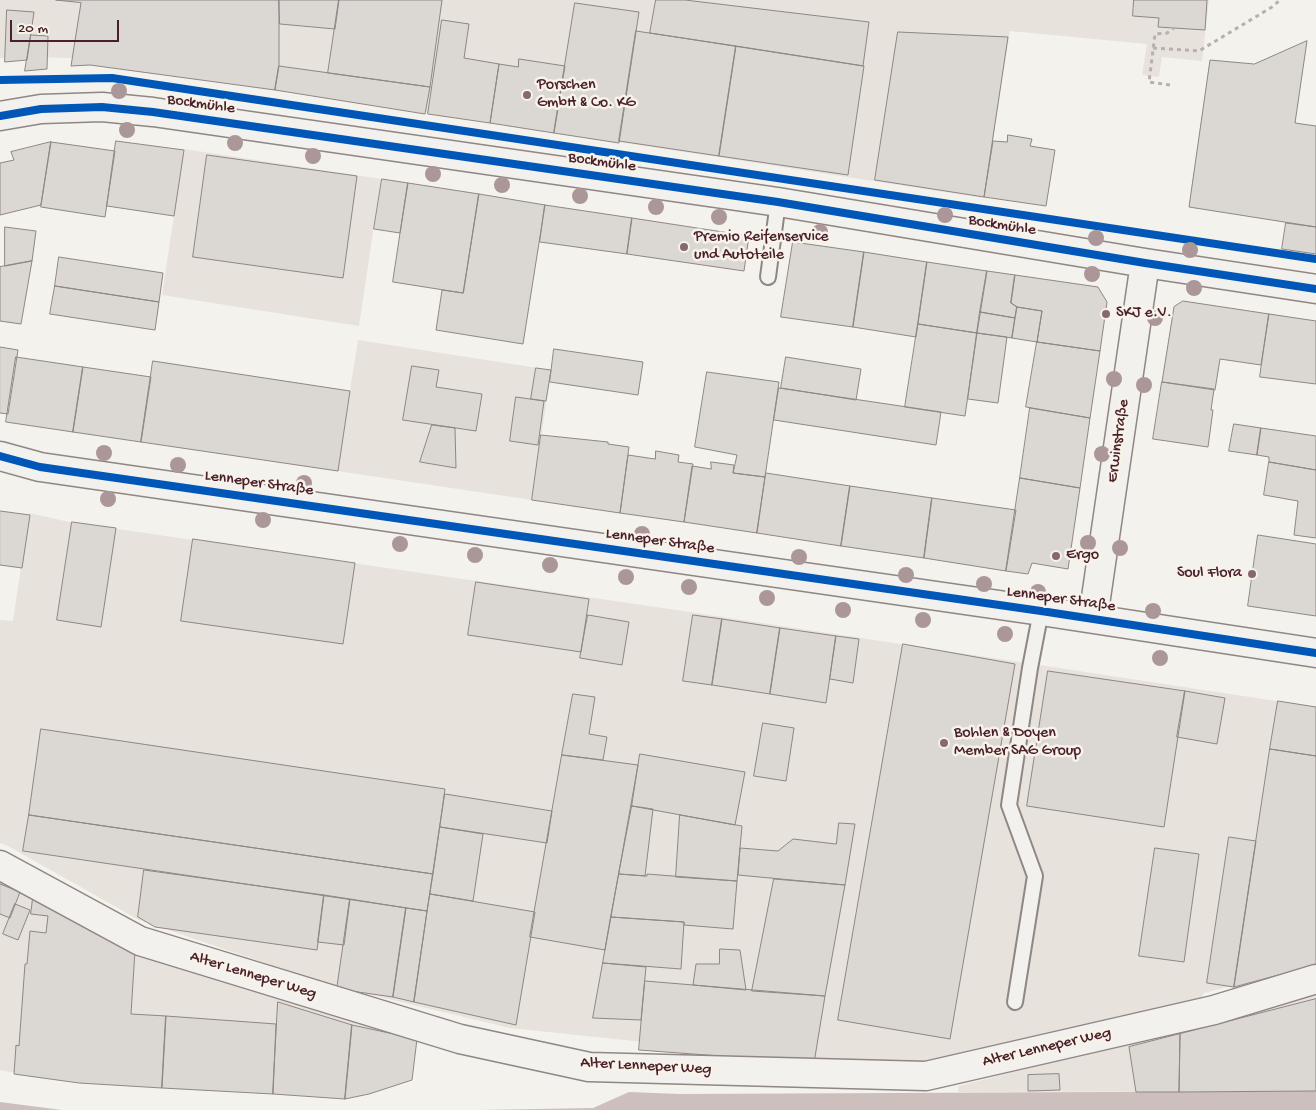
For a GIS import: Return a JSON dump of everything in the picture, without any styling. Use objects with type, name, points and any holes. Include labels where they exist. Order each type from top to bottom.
[{"type":"street","name":"Bockmühle","points":[[0,116],[41,109],[102,107],[153,112],[778,202],[1145,263],[1316,289]]},
{"type":"street","name":"Erwinstraße","points":[[1093,618],[1145,263]]},
{"type":"street","name":"Lenneper Straße","points":[[0,456],[40,466],[1041,610],[1316,653]]},
{"type":"street","name":"Alter Lenneper Weg","points":[[0,866],[140,942],[460,1039],[589,1066],[926,1076],[1214,1010],[1316,979]]},
{"type":"lane","points":[[768,277],[778,202]]},
{"type":"lane","points":[[1015,1002],[1035,876],[1009,805],[1041,610]]},
{"type":"path","points":[[1153,48],[1199,51],[1272,7],[1280,0]]},
{"type":"path","points":[[1170,85],[1149,82],[1154,34],[1167,33],[1174,28]]},
{"type":"shaded area","points":[[0,0],[1209,0],[1202,61],[1162,57],[1159,77],[1142,75],[1147,44],[1010,31],[984,198],[72,58],[0,58]]},
{"type":"shaded area","points":[[184,149],[381,179],[359,326],[162,295]]},
{"type":"shaded area","points":[[358,340],[551,370],[532,500],[337,471]]},
{"type":"shaded area","points":[[29,513],[69,522],[663,608],[1316,707],[1316,964],[1204,993],[1199,1002],[935,1066],[815,1060],[510,1028],[330,985],[139,920],[0,843],[0,620],[13,621]]},
{"type":"shaded area","points":[[0,880],[68,919],[175,965],[268,996],[417,1039],[345,1098],[79,1083],[0,1070]]},
{"type":"shaded area","points":[[1316,994],[1316,1091],[958,1092],[959,1086]]},
{"type":"shaded area","points":[[1316,1091],[1316,1110],[480,1110],[593,1108],[629,1092],[680,1094]]},
{"type":"shaded area","points":[[0,1102],[62,1110],[0,1110]]},
{"type":"building","points":[[56,0],[279,0],[279,66],[275,90],[90,65],[71,66],[81,3]]},
{"type":"building","points":[[279,0],[339,0],[335,29],[280,24]]},
{"type":"building","points":[[339,0],[442,0],[430,87],[328,73]]},
{"type":"building","points":[[656,0],[685,0],[869,22],[863,66],[650,33]]},
{"type":"building","points":[[1134,0],[1207,0],[1205,30],[1158,27],[1159,18],[1133,16]]},
{"type":"building","points":[[575,3],[639,12],[619,143],[554,133]]},
{"type":"building","points":[[7,10],[34,12],[27,60],[5,62]]},
{"type":"building","points":[[442,20],[469,24],[464,58],[499,64],[490,123],[428,114]]},
{"type":"building","points":[[636,31],[736,46],[719,156],[619,141]]},
{"type":"building","points":[[898,32],[1008,37],[984,197],[875,180]]},
{"type":"building","points":[[31,35],[48,36],[47,69],[25,71]]},
{"type":"building","points":[[1307,41],[1295,123],[1316,126],[1316,227],[1189,207],[1210,60],[1254,64]]},
{"type":"building","points":[[736,46],[864,66],[848,175],[719,156]]},
{"type":"building","name":"Porschen GmbH & Co. KG","points":[[519,59],[565,66],[554,133],[490,123],[499,64],[518,67]]},
{"type":"building","points":[[279,66],[430,87],[425,114],[275,90]]},
{"type":"building","points":[[1008,135],[1032,139],[1030,146],[1055,150],[1046,206],[984,197],[993,141],[1007,142]]},
{"type":"building","points":[[116,141],[184,150],[174,216],[107,206]]},
{"type":"building","points":[[51,142],[115,151],[105,217],[41,207]]},
{"type":"building","points":[[51,142],[41,205],[0,215],[0,163],[14,160],[11,152]]},
{"type":"building","points":[[207,155],[357,176],[343,278],[193,257]]},
{"type":"building","points":[[382,179],[408,183],[400,233],[374,229]]},
{"type":"building","points":[[408,183],[479,194],[463,293],[393,282]]},
{"type":"building","points":[[479,194],[545,205],[523,344],[436,330],[442,290],[463,293]]},
{"type":"building","points":[[545,205],[632,218],[627,254],[540,242]]},
{"type":"building","points":[[632,218],[749,236],[744,271],[627,254]]},
{"type":"building","points":[[1286,223],[1316,227],[1316,254],[1282,249]]},
{"type":"building","points":[[5,227],[36,231],[32,261],[5,266]]},
{"type":"building","points":[[793,242],[864,252],[853,327],[781,317]]},
{"type":"building","points":[[864,252],[927,262],[916,337],[853,327]]},
{"type":"building","points":[[59,257],[163,273],[159,302],[55,286]]},
{"type":"building","points":[[32,261],[21,324],[0,321],[0,267]]},
{"type":"building","points":[[927,262],[987,271],[977,333],[918,324]]},
{"type":"building","points":[[987,271],[1015,275],[1011,303],[1017,307],[1015,318],[980,312]]},
{"type":"building","points":[[1015,275],[1098,287],[1107,302],[1100,351],[1037,342],[1042,311],[1017,307],[1011,303]]},
{"type":"building","points":[[55,286],[159,302],[155,330],[50,314]]},
{"type":"building","points":[[1183,301],[1269,314],[1261,365],[1220,359],[1215,390],[1162,382],[1174,307]]},
{"type":"building","points":[[1017,307],[1042,311],[1037,342],[1012,338]]},
{"type":"building","points":[[980,312],[1015,318],[1012,338],[977,333]]},
{"type":"building","points":[[1269,314],[1316,321],[1316,384],[1260,377]]},
{"type":"building","points":[[918,324],[977,333],[965,416],[905,407]]},
{"type":"building","points":[[977,333],[1007,337],[998,403],[968,399]]},
{"type":"building","points":[[1037,342],[1100,351],[1090,418],[1026,407]]},
{"type":"building","points":[[0,347],[18,350],[8,414],[0,413]]},
{"type":"building","points":[[554,349],[643,362],[638,395],[550,382]]},
{"type":"building","points":[[16,357],[83,367],[73,432],[6,422]]},
{"type":"building","points":[[786,357],[861,369],[856,400],[781,388]]},
{"type":"building","points":[[153,361],[350,391],[338,471],[141,442]]},
{"type":"building","points":[[412,366],[439,370],[436,387],[482,394],[476,431],[403,420]]},
{"type":"building","points":[[83,367],[151,377],[141,442],[73,432]]},
{"type":"building","points":[[536,368],[551,370],[546,401],[531,399]]},
{"type":"building","points":[[707,372],[779,382],[765,477],[733,473],[737,455],[695,447]]},
{"type":"building","points":[[1162,382],[1214,389],[1208,447],[1153,439]]},
{"type":"building","points":[[779,388],[941,412],[936,445],[774,420]]},
{"type":"building","points":[[516,397],[544,401],[538,445],[510,441]]},
{"type":"building","points":[[1030,408],[1090,418],[1080,488],[1020,478]]},
{"type":"building","points":[[1234,424],[1261,428],[1257,455],[1229,451]]},
{"type":"building","points":[[432,425],[455,428],[456,468],[420,462]]},
{"type":"building","points":[[1261,428],[1316,436],[1316,470],[1269,462],[1269,457],[1257,455]]},
{"type":"building","points":[[541,435],[608,442],[608,444],[629,447],[620,513],[532,500]]},
{"type":"building","points":[[656,451],[679,455],[678,462],[693,464],[684,522],[620,513],[628,455],[655,459]]},
{"type":"building","points":[[711,462],[734,465],[733,473],[765,477],[757,533],[684,522],[692,466],[711,469]]},
{"type":"building","points":[[1269,462],[1316,470],[1316,538],[1294,535],[1298,501],[1264,495]]},
{"type":"building","points":[[766,473],[850,486],[841,546],[757,533]]},
{"type":"building","points":[[1020,478],[1080,488],[1068,569],[1032,563],[1028,574],[1006,571]]},
{"type":"building","points":[[850,486],[932,498],[924,558],[841,546]]},
{"type":"building","points":[[932,498],[1016,510],[1006,571],[924,558]]},
{"type":"building","points":[[0,511],[30,515],[22,568],[0,565]]},
{"type":"building","points":[[72,522],[116,528],[101,627],[57,620]]},
{"type":"building","points":[[1258,535],[1316,544],[1316,616],[1248,606]]},
{"type":"building","points":[[193,539],[355,563],[343,644],[181,621]]},
{"type":"building","points":[[476,582],[589,599],[581,652],[468,635]]},
{"type":"building","points":[[588,615],[629,622],[622,665],[580,658]]},
{"type":"building","points":[[693,615],[722,619],[712,685],[683,681]]},
{"type":"building","points":[[722,619],[780,628],[770,694],[712,685]]},
{"type":"building","points":[[780,628],[836,636],[826,703],[770,694]]},
{"type":"building","points":[[836,636],[859,639],[853,683],[830,679]]},
{"type":"building","points":[[903,644],[1015,664],[950,1039],[838,1020]]},
{"type":"building","points":[[1048,671],[1185,691],[1164,827],[1027,806]]},
{"type":"building","points":[[1185,691],[1225,698],[1217,744],[1177,737]]},
{"type":"building","points":[[573,694],[595,697],[589,734],[607,737],[603,760],[562,755]]},
{"type":"building","points":[[1278,701],[1316,707],[1316,756],[1270,749]]},
{"type":"building","points":[[763,723],[794,728],[786,781],[754,776]]},
{"type":"building","points":[[41,729],[445,789],[433,874],[29,815]]},
{"type":"building","points":[[1270,749],[1316,756],[1316,965],[1234,987]]},
{"type":"building","points":[[640,754],[745,772],[735,825],[632,806]]},
{"type":"building","points":[[562,755],[638,765],[605,950],[530,937]]},
{"type":"building","points":[[445,794],[552,811],[547,843],[440,827]]},
{"type":"building","points":[[632,806],[653,809],[645,876],[619,874]]},
{"type":"building","points":[[29,815],[433,874],[427,911],[23,851]]},
{"type":"building","points":[[680,815],[742,826],[737,881],[676,877]]},
{"type":"building","points":[[839,823],[855,824],[845,885],[738,875],[740,848],[778,851],[793,839],[836,844]]},
{"type":"building","points":[[440,827],[483,834],[473,901],[430,894]]},
{"type":"building","points":[[1229,837],[1256,841],[1234,987],[1207,983]]},
{"type":"building","points":[[1155,848],[1199,854],[1184,962],[1139,956]]},
{"type":"building","points":[[144,870],[324,895],[317,950],[155,927],[138,917]]},
{"type":"building","points":[[619,874],[647,876],[647,874],[737,881],[733,929],[684,925],[684,922],[611,917]]},
{"type":"building","points":[[774,879],[845,885],[825,996],[752,991]]},
{"type":"building","points":[[0,884],[20,892],[10,918],[0,914]]},
{"type":"building","points":[[430,894],[535,912],[516,1025],[414,1002]]},
{"type":"building","points":[[324,895],[350,899],[344,945],[318,942]]},
{"type":"building","points":[[33,898],[57,912],[135,950],[131,1014],[166,1016],[162,1088],[79,1083],[14,1074],[16,1045],[19,1046],[25,964],[27,964],[30,931],[46,933],[48,916],[31,914]]},
{"type":"building","points":[[350,899],[406,908],[393,997],[337,989]]},
{"type":"building","points":[[15,904],[30,910],[18,940],[3,934]]},
{"type":"building","points":[[406,908],[427,911],[414,1002],[393,997]]},
{"type":"building","points":[[611,917],[684,922],[681,969],[603,963]]},
{"type":"building","points":[[720,949],[740,950],[746,990],[693,985],[696,964],[719,964]]},
{"type":"building","points":[[603,963],[646,967],[641,1020],[593,1018]]},
{"type":"building","points":[[645,981],[825,996],[814,1063],[639,1050]]},
{"type":"building","points":[[1316,999],[1316,1091],[1179,1092],[1180,1034]]},
{"type":"building","points":[[278,1002],[352,1025],[345,1099],[273,1094]]},
{"type":"building","points":[[166,1016],[276,1024],[273,1094],[162,1088]]},
{"type":"building","points":[[352,1025],[417,1039],[412,1080],[369,1094],[345,1099]]},
{"type":"building","points":[[1180,1034],[1179,1092],[1136,1092],[1129,1047]]},
{"type":"building","points":[[1059,1074],[1060,1090],[1028,1091],[1028,1075]]},
{"type":"cycle path","points":[[0,80],[112,78],[1316,259]]},
{"type":"cycle path","points":[[0,116],[41,109],[102,107],[153,112],[778,202],[1145,263],[1316,289]]},
{"type":"cycle path","points":[[0,456],[40,467],[1041,611],[1316,653]]},
{"type":"place","name":"Porschen GmbH & Co. KG","points":[[527,95]]},
{"type":"place","name":"Premio Reifenservice und Autoteile","points":[[684,247]]},
{"type":"place","name":"SKJ e.V.","points":[[1106,314]]},
{"type":"place","name":"Ergo","points":[[1056,556]]},
{"type":"place","name":"Soul Flora","points":[[1252,574]]},
{"type":"place","name":"Bohlen & Doyen Member SAG Group","points":[[944,743]]}]
